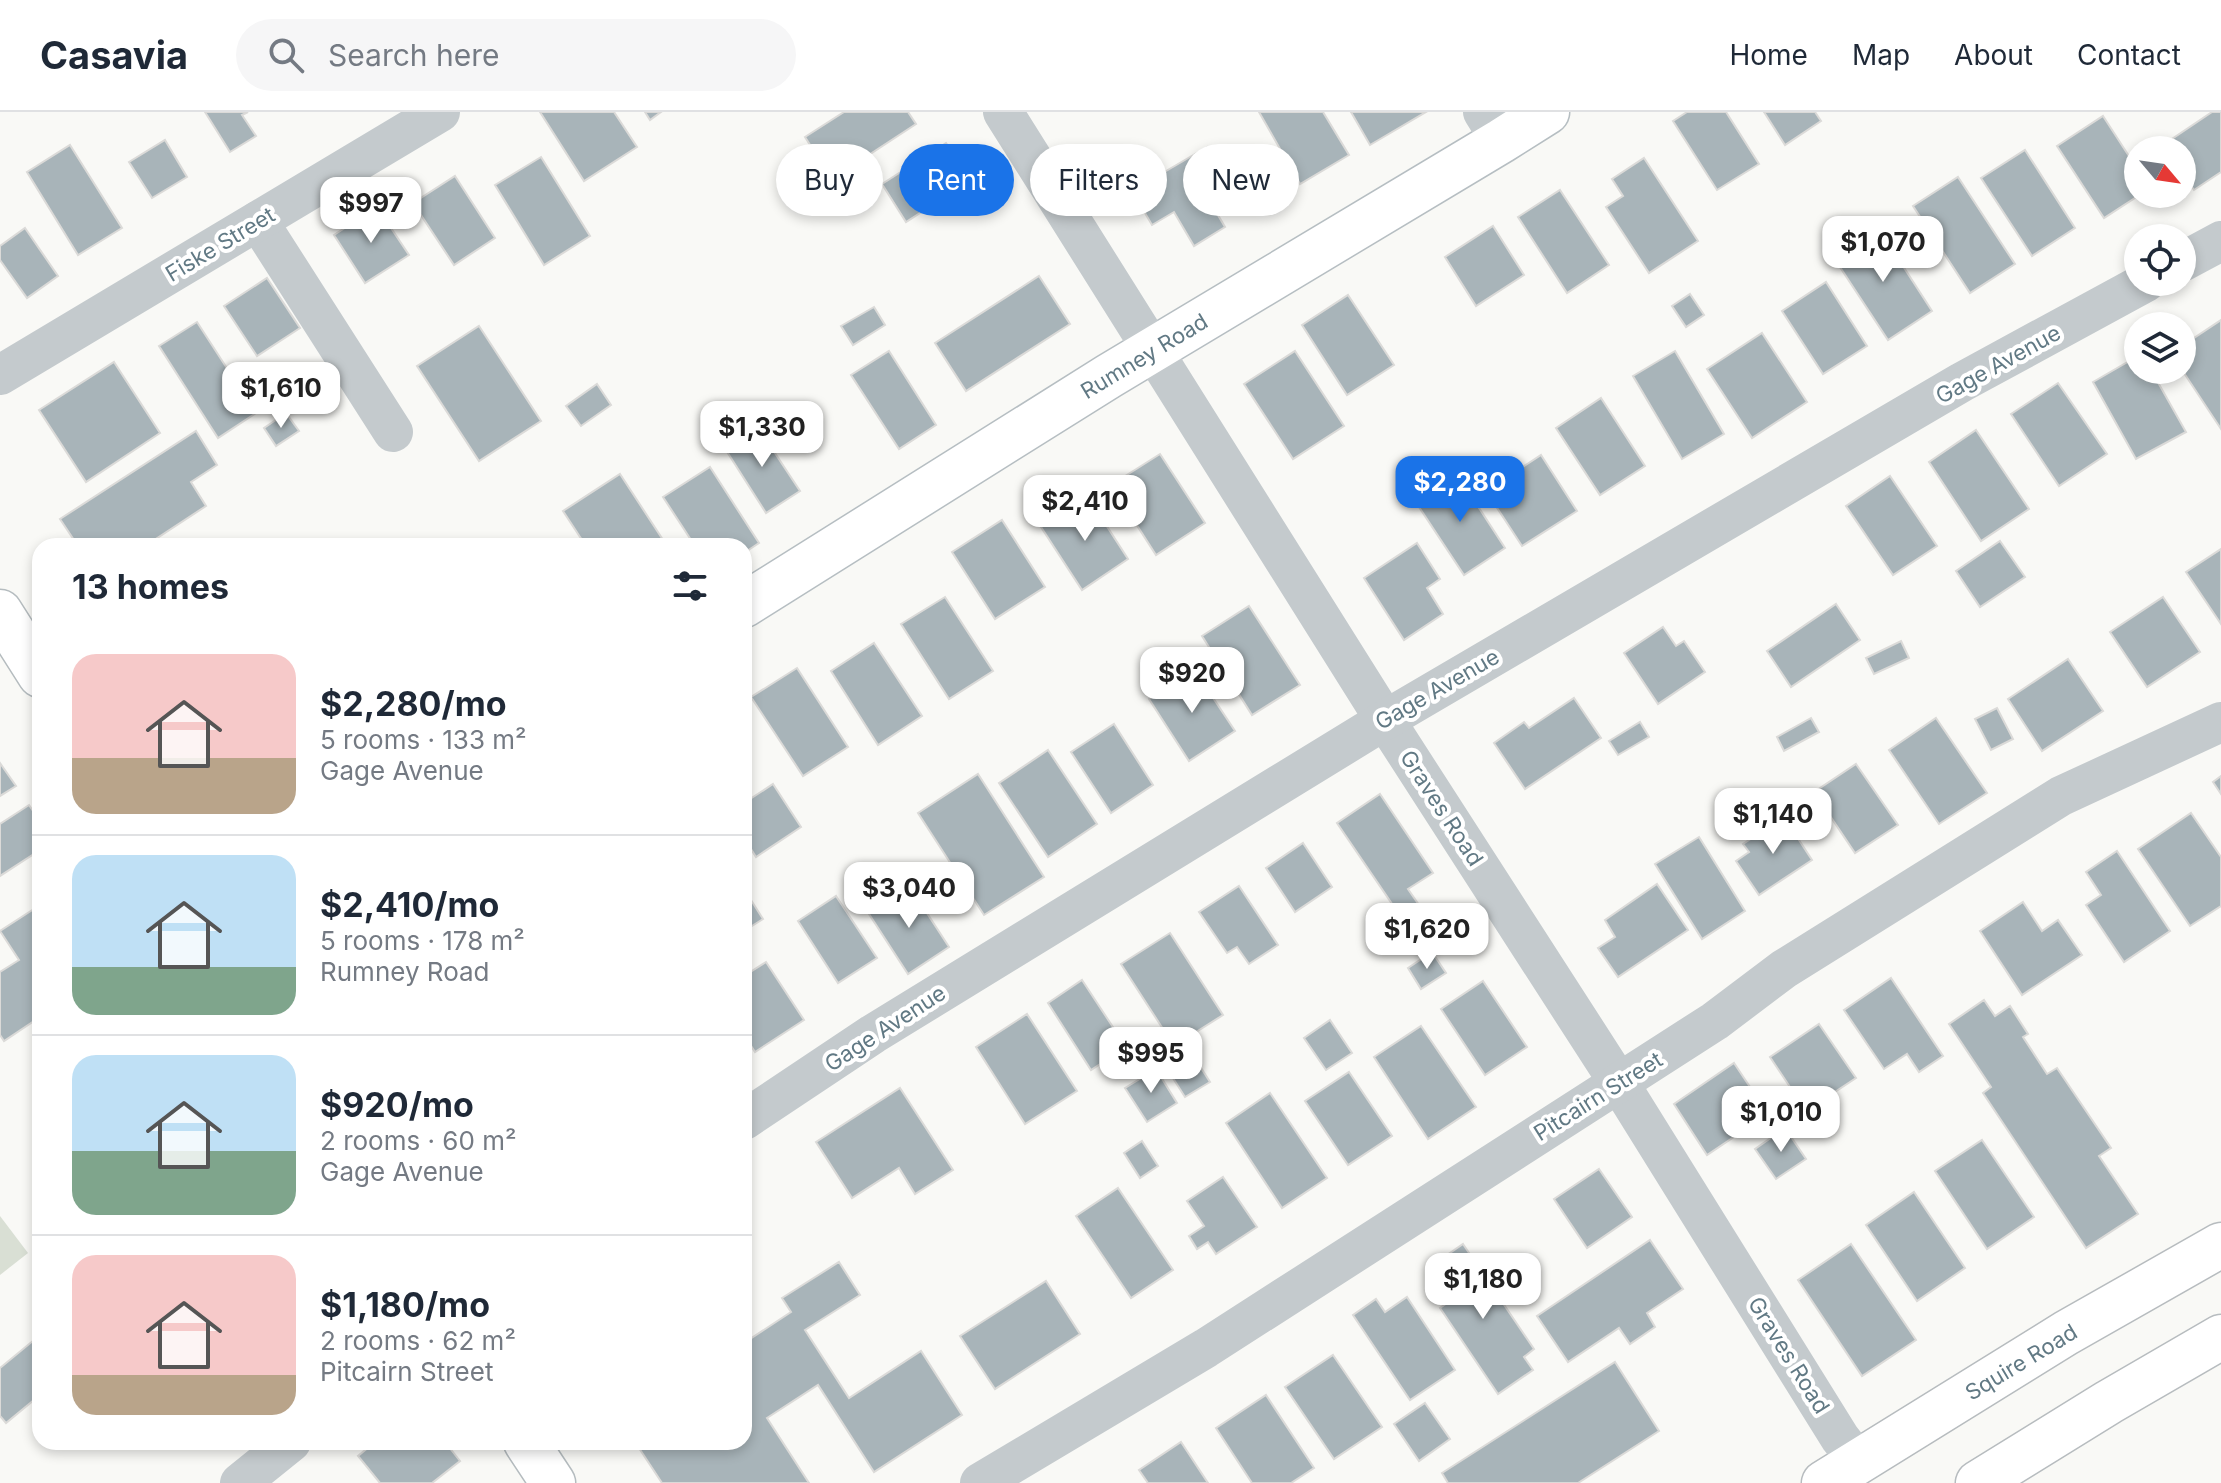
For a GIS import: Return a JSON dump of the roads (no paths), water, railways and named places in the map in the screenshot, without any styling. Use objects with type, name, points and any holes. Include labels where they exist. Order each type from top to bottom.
[{"type":"main road","name":"Rumney Road","points":[[752,600],[1109,376],[1154,351],[1492,127],[1547,112]]},
{"type":"main road","points":[[0,613],[32,663]]},
{"type":"main road","name":"Squire Road","points":[[1841,1472],[2066,1333],[2221,1245]]},
{"type":"main road","points":[[1978,1483],[2221,1337]]},
{"type":"main road","points":[[531,1450],[553,1483]]},
{"type":"street","name":"Fiske Street","points":[[0,375],[440,112]]},
{"type":"street","name":"Graves Road","points":[[1003,112],[1385,720],[1619,1083],[1840,1438],[1841,1472]]},
{"type":"street","points":[[258,221],[393,432]]},
{"type":"street","points":[[2196,254],[2221,241]]},
{"type":"street","name":"Gage Avenue","points":[[752,1115],[873,1034],[1385,720],[1962,382],[2124,294]]},
{"type":"street","name":"Pitcairn Street","points":[[980,1483],[1206,1348],[1715,1021],[1784,969],[2061,796],[2221,722]]},
{"type":"street","points":[[240,1483],[281,1450]]}]
